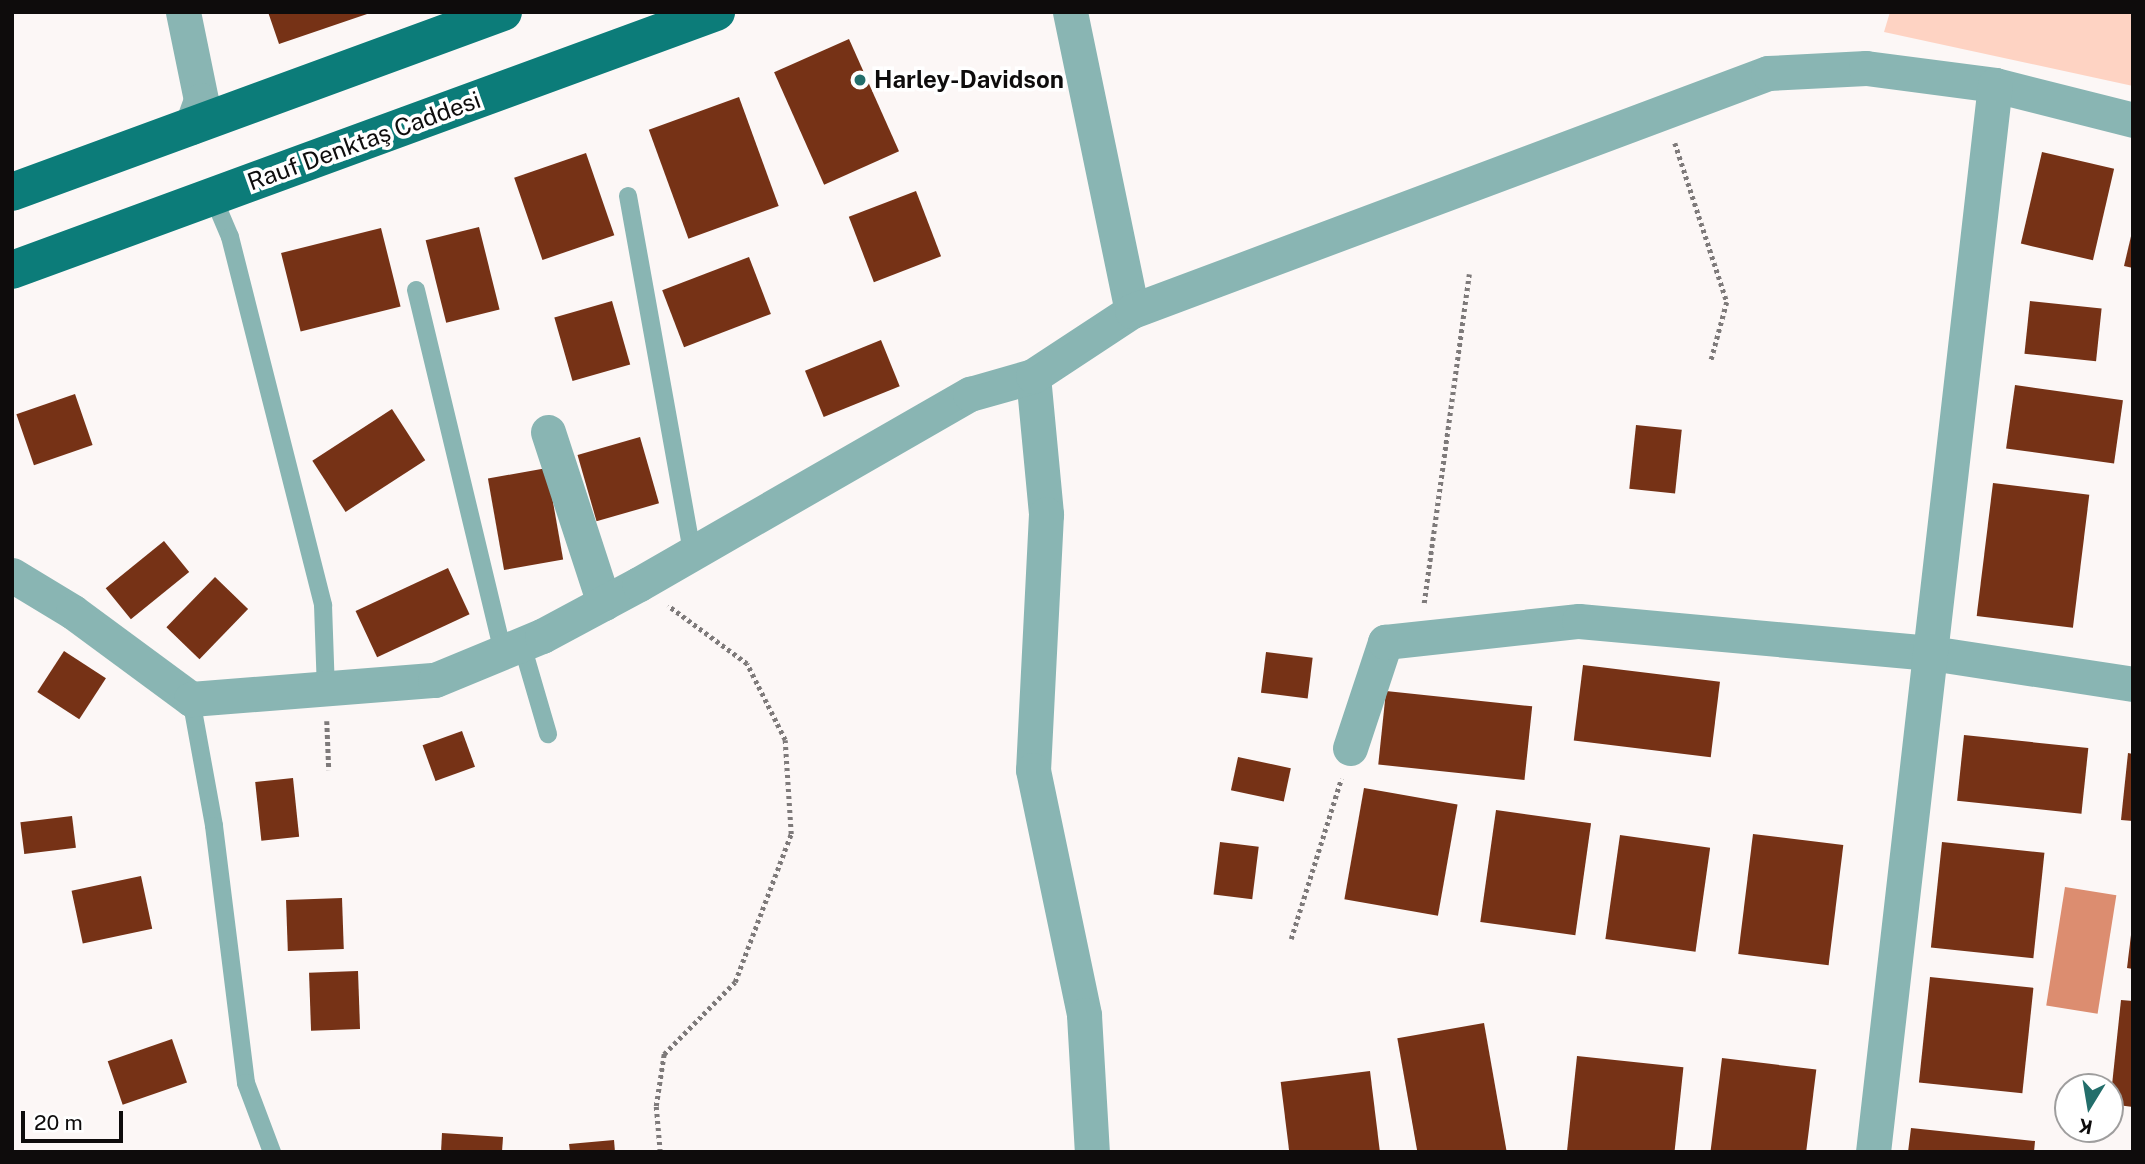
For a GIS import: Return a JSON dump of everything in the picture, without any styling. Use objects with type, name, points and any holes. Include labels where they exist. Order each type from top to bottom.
[{"type":"main road","points":[[12,192],[503,12]]},
{"type":"main road","name":"Rauf Denktaş Caddesi","points":[[12,270],[716,12]]},
{"type":"street","points":[[183,12],[201,100],[191,127]]},
{"type":"street","points":[[1070,12],[1132,311]]},
{"type":"street","points":[[12,575],[73,612],[191,699],[435,680],[512,649],[604,603],[970,394],[1033,376],[1132,311],[1768,73],[1866,68],[1995,85],[2133,120]]},
{"type":"street","points":[[1873,1152],[1995,85]]},
{"type":"street","points":[[1033,376],[1046,514],[1033,770],[1084,1016],[1092,1152]]},
{"type":"street","points":[[548,432],[604,603]]},
{"type":"street","points":[[1350,748],[1385,642],[1579,621],[1931,653],[2133,684]]},
{"type":"lane","points":[[628,196],[692,553]]},
{"type":"lane","points":[[214,197],[230,237],[323,604],[326,689]]},
{"type":"lane","points":[[416,290],[512,649],[548,734]]},
{"type":"lane","points":[[191,699],[214,826],[246,1083],[272,1152]]},
{"type":"path","points":[[1665,112],[1727,302],[1711,361]]},
{"type":"path","points":[[1419,638],[1469,274]]},
{"type":"path","points":[[639,584],[747,664],[786,740],[791,834],[735,982],[664,1054],[656,1106],[660,1152]]},
{"type":"path","points":[[326,689],[329,770]]},
{"type":"path","points":[[1291,939],[1350,748]]},
{"type":"shaded area","points":[[1890,12],[2133,12],[2133,86],[1884,32]]},
{"type":"shaded area","points":[[2065,887],[2116,895],[2098,1014],[2046,1006]]},
{"type":"building","points":[[268,12],[370,12],[370,13],[279,44]]},
{"type":"building","points":[[849,39],[899,151],[824,185],[774,72]]},
{"type":"building","points":[[739,97],[779,206],[688,239],[649,130]]},
{"type":"building","points":[[2042,152],[2114,169],[2093,260],[2021,244]]},
{"type":"building","points":[[586,153],[614,235],[542,260],[514,178]]},
{"type":"building","points":[[916,191],[941,256],[874,282],[849,217]]},
{"type":"building","points":[[479,227],[500,309],[446,323],[426,240]]},
{"type":"building","points":[[381,228],[401,307],[301,332],[281,253]]},
{"type":"building","points":[[2133,233],[2133,268],[2124,266]]},
{"type":"building","points":[[749,257],[771,314],[684,347],[662,290]]},
{"type":"building","points":[[612,301],[630,364],[573,381],[554,318]]},
{"type":"building","points":[[2030,301],[2102,309],[2096,361],[2024,354]]},
{"type":"building","points":[[881,340],[900,386],[824,417],[805,371]]},
{"type":"building","points":[[2015,385],[2123,400],[2114,464],[2006,448]]},
{"type":"building","points":[[75,394],[93,445],[34,465],[16,414]]},
{"type":"building","points":[[392,409],[425,460],[346,512],[312,461]]},
{"type":"building","points":[[1636,425],[1682,430],[1675,493],[1629,489]]},
{"type":"building","points":[[640,437],[659,503],[597,521],[578,455]]},
{"type":"building","points":[[547,468],[563,560],[504,570],[488,478]]},
{"type":"building","points":[[1993,483],[2089,495],[2073,628],[1977,616]]},
{"type":"building","points":[[164,541],[189,572],[131,619],[106,588]]},
{"type":"building","points":[[448,568],[470,614],[377,657],[356,611]]},
{"type":"building","points":[[215,577],[248,609],[199,659],[166,627]]},
{"type":"building","points":[[64,651],[106,678],[79,719],[37,692]]},
{"type":"building","points":[[1266,652],[1313,658],[1308,698],[1261,693]]},
{"type":"building","points":[[1583,665],[1720,682],[1711,757],[1574,740]]},
{"type":"building","points":[[1386,691],[1532,706],[1524,780],[1378,765]]},
{"type":"building","points":[[462,731],[475,767],[436,781],[423,745]]},
{"type":"building","points":[[1964,735],[2088,748],[2081,814],[1957,801]]},
{"type":"building","points":[[2128,753],[2133,754],[2133,821],[2121,820]]},
{"type":"building","points":[[1238,757],[1291,768],[1284,801],[1231,790]]},
{"type":"building","points":[[293,778],[299,837],[261,841],[255,782]]},
{"type":"building","points":[[1364,788],[1458,804],[1438,916],[1344,899]]},
{"type":"building","points":[[1496,810],[1591,823],[1575,935],[1480,922]]},
{"type":"building","points":[[72,816],[76,848],[24,854],[20,822]]},
{"type":"building","points":[[1753,834],[1843,845],[1829,965],[1738,954]]},
{"type":"building","points":[[1620,835],[1710,848],[1696,952],[1605,939]]},
{"type":"building","points":[[1220,842],[1259,847],[1252,899],[1214,895]]},
{"type":"building","points":[[1942,842],[2044,853],[2033,958],[1931,947]]},
{"type":"building","points":[[141,876],[152,929],[83,944],[72,891]]},
{"type":"building","points":[[342,898],[344,949],[288,951],[286,900]]},
{"type":"building","points":[[2133,935],[2133,969],[2127,968]]},
{"type":"building","points":[[358,971],[360,1029],[311,1031],[309,973]]},
{"type":"building","points":[[1930,977],[2033,988],[2022,1093],[1919,1082]]},
{"type":"building","points":[[2121,1000],[2133,1001],[2133,1107],[2124,1106],[2124,1073],[2113,1073]]},
{"type":"building","points":[[1484,1023],[1507,1152],[1417,1152],[1397,1038]]},
{"type":"building","points":[[172,1039],[187,1082],[123,1105],[108,1061]]},
{"type":"building","points":[[1577,1056],[1683,1067],[1674,1152],[1567,1152]]},
{"type":"building","points":[[1722,1058],[1816,1070],[1806,1152],[1710,1152]]},
{"type":"building","points":[[1370,1071],[1380,1152],[1289,1152],[1281,1082]]},
{"type":"building","points":[[1911,1128],[2035,1141],[2034,1152],[1908,1152]]},
{"type":"building","points":[[442,1133],[503,1137],[502,1152],[441,1152]]},
{"type":"building","points":[[614,1140],[615,1152],[570,1152],[569,1144]]},
{"type":"place","name":"Harley-Davidson","points":[[860,80]]}]
